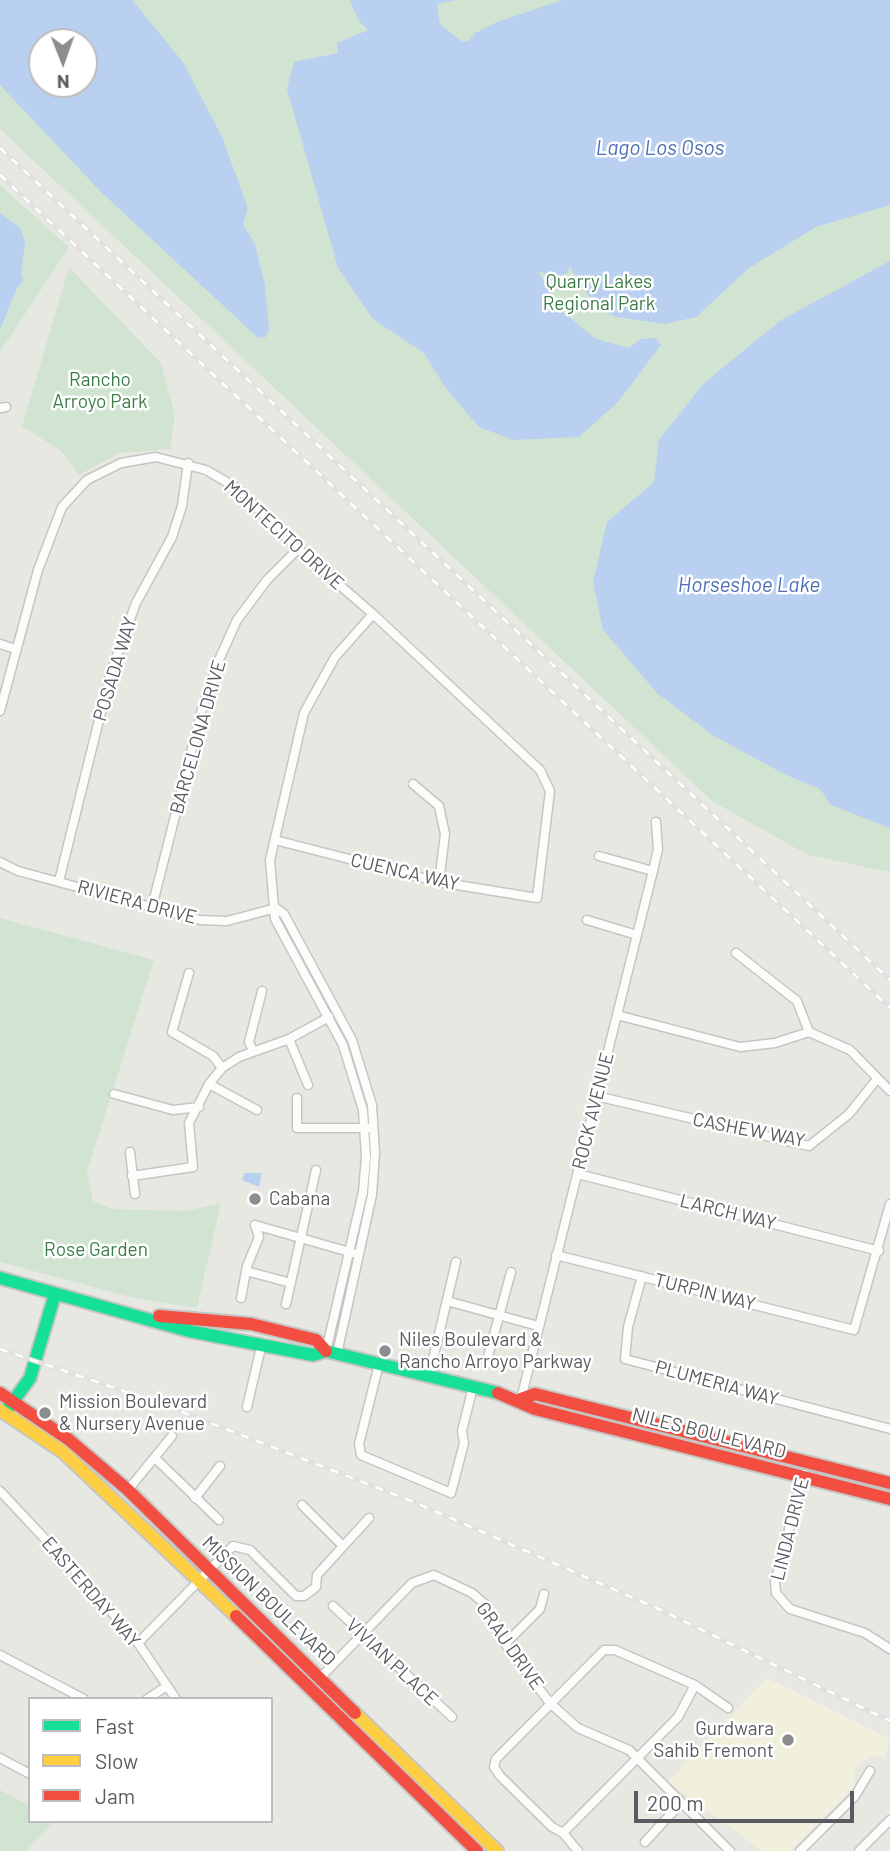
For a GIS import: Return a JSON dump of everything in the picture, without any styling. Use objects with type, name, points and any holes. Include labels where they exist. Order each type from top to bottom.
[{"type":"main road","name":"NILES BOULEVARD","points":[[0,1278],[135,1313],[189,1331],[313,1355],[332,1353],[429,1376],[521,1399],[535,1409],[890,1499]]},
{"type":"main road","points":[[1,1414],[30,1378],[55,1294]]},
{"type":"main road","name":"NILES BOULEVARD","points":[[135,1313],[251,1324],[316,1340],[332,1353]]},
{"type":"main road","name":"MISSION BOULEVARD","points":[[0,1393],[68,1439],[128,1490],[497,1851]]},
{"type":"main road","name":"NILES BOULEVARD","points":[[521,1399],[535,1394],[890,1483]]},
{"type":"main road","name":"MISSION BOULEVARD","points":[[1,1414],[63,1452],[199,1579],[477,1851]]},
{"type":"street","name":"MONTECITO DRIVE","points":[[0,711],[38,570],[62,507],[87,480],[121,463],[156,457],[188,463],[237,488],[298,549],[373,614],[540,770],[550,791],[537,898]]},
{"type":"street","name":"POSADA WAY","points":[[59,881],[111,673],[135,603],[172,537],[182,506],[188,463]]},
{"type":"street","name":"BARCELONA DRIVE","points":[[152,907],[202,709],[218,662],[237,620],[267,580],[298,549]]},
{"type":"street","points":[[332,1353],[364,1184],[370,1128],[354,1075],[329,1017],[275,919],[276,908],[269,875],[304,713],[335,657],[373,614]]},
{"type":"street","points":[[0,644],[16,649]]},
{"type":"street","points":[[413,784],[439,806],[445,834],[439,882]]},
{"type":"street","name":"ROCK AVENUE","points":[[521,1399],[653,871],[658,849],[656,822]]},
{"type":"street","name":"CUENCA WAY","points":[[275,840],[439,882],[537,898]]},
{"type":"street","points":[[599,856],[653,871]]},
{"type":"street","name":"RIVIERA DRIVE","points":[[0,862],[18,871],[200,920],[227,921],[276,908]]},
{"type":"street","points":[[276,908],[284,914],[352,1040],[369,1090],[372,1195],[359,1255],[332,1353]]},
{"type":"street","points":[[587,920],[637,935]]},
{"type":"street","points":[[736,953],[797,1001],[809,1032]]},
{"type":"street","points":[[189,973],[172,1032],[213,1056],[222,1068]]},
{"type":"street","points":[[253,1051],[249,1042],[262,991]]},
{"type":"street","points":[[617,1015],[740,1047],[775,1043],[809,1032],[850,1050],[890,1091]]},
{"type":"street","points":[[132,1176],[194,1167],[189,1123],[209,1084],[222,1068],[253,1051],[289,1039],[329,1017]]},
{"type":"street","points":[[289,1039],[307,1085]]},
{"type":"street","name":"CASHEW WAY","points":[[596,1096],[809,1146],[849,1114],[877,1079]]},
{"type":"street","points":[[209,1084],[257,1110]]},
{"type":"street","points":[[114,1094],[173,1110],[199,1107]]},
{"type":"street","points":[[297,1098],[297,1128],[370,1128]]},
{"type":"street","points":[[130,1152],[135,1194]]},
{"type":"street","points":[[286,1304],[316,1170]]},
{"type":"street","name":"LARCH WAY","points":[[578,1174],[879,1251]]},
{"type":"street","points":[[879,1251],[890,1204]]},
{"type":"street","points":[[241,1298],[246,1271],[259,1237],[255,1224],[300,1240],[359,1255]]},
{"type":"street","name":"TURPIN WAY","points":[[556,1255],[854,1330],[879,1251]]},
{"type":"street","points":[[429,1376],[456,1262]]},
{"type":"street","points":[[246,1271],[291,1283]]},
{"type":"street","points":[[486,1364],[511,1272]]},
{"type":"street","name":"PLUMERIA WAY","points":[[642,1276],[628,1326],[625,1359],[890,1429]]},
{"type":"street","points":[[447,1301],[538,1326]]},
{"type":"street","points":[[247,1407],[262,1343]]},
{"type":"street","points":[[379,1364],[359,1444],[360,1455],[452,1493],[464,1443],[462,1431],[473,1387]]},
{"type":"street","points":[[128,1490],[156,1459],[172,1436]]},
{"type":"street","points":[[156,1459],[219,1520]]},
{"type":"street","name":"LINDA DRIVE","points":[[807,1462],[775,1581],[776,1593],[790,1609],[865,1633],[890,1649]]},
{"type":"street","points":[[195,1498],[220,1466]]},
{"type":"street","name":"EASTERDAY WAY","points":[[1,1493],[91,1587],[138,1643],[175,1697]]},
{"type":"street","points":[[302,1505],[343,1546]]},
{"type":"street","points":[[138,1643],[233,1546],[250,1550],[296,1596],[304,1596],[316,1587],[317,1575],[369,1518]]},
{"type":"street","name":"GRAU DRIVE","points":[[320,1678],[412,1583],[434,1575],[472,1593],[487,1606],[505,1644],[550,1703],[578,1728],[629,1750],[730,1851]]},
{"type":"street","points":[[505,1644],[540,1609],[544,1594]]},
{"type":"street","name":"VIVIAN PLACE","points":[[333,1606],[452,1717]]},
{"type":"street","points":[[578,1851],[563,1833],[552,1827],[500,1776],[494,1767],[496,1759],[604,1650],[615,1650],[695,1685],[728,1708]]},
{"type":"street","points":[[0,1655],[80,1697]]},
{"type":"street","points":[[563,1833],[678,1717],[695,1685]]},
{"type":"street","points":[[150,1697],[167,1686]]},
{"type":"street","points":[[0,1758],[28,1773]]},
{"type":"street","points":[[800,1851],[855,1796],[870,1771]]},
{"type":"street","points":[[645,1842],[681,1803]]},
{"type":"street","points":[[859,1851],[890,1820]]},
{"type":"shaded area","points":[[767,1678],[890,1739],[885,1757],[871,1756],[861,1762],[855,1770],[854,1787],[789,1851],[763,1851],[668,1782]]},
{"type":"green space","name":"Quarry Lakes Regional Park","points":[[0,0],[890,0],[890,872],[808,855],[712,801],[0,129]]},
{"type":"green space","points":[[0,185],[69,247],[0,352]]},
{"type":"green space","name":"Rancho Arroyo Park","points":[[69,267],[161,363],[175,415],[170,449],[119,453],[79,475],[61,451],[22,426]]},
{"type":"green space","name":"Rose Garden","points":[[0,918],[154,960],[87,1172],[93,1202],[113,1209],[186,1211],[221,1203],[197,1308],[134,1298],[0,1262]]},
{"type":"green space","points":[[0,1790],[28,1805],[28,1823],[54,1823],[26,1851],[0,1851]]},
{"type":"water","points":[[0,0],[132,0],[183,62],[222,137],[248,208],[243,224],[255,244],[265,285],[269,329],[265,338],[257,337],[101,192],[0,85]]},
{"type":"water","name":"Lago Los Osos","points":[[350,0],[456,0],[437,4],[440,24],[461,41],[469,41],[475,33],[497,22],[562,0],[890,0],[890,205],[816,227],[749,268],[696,317],[665,324],[616,317],[602,310],[585,291],[570,267],[567,273],[550,280],[543,272],[539,273],[563,312],[596,339],[629,348],[641,339],[656,338],[661,345],[618,402],[579,437],[513,440],[479,427],[445,387],[424,353],[373,319],[338,268],[287,89],[294,62],[338,53],[337,43],[368,30],[358,20]]},
{"type":"water","points":[[0,213],[20,228],[25,242],[21,274],[23,281],[16,290],[0,330]]},
{"type":"water","name":"Horseshoe Lake","points":[[890,261],[890,828],[831,805],[820,789],[786,775],[714,736],[657,693],[603,630],[593,582],[607,522],[654,482],[659,440],[703,384],[781,320]]},
{"type":"water","points":[[244,1173],[262,1173],[259,1187],[242,1180]]},
{"type":"railway","points":[[0,148],[890,980]]},
{"type":"railway","points":[[0,175],[890,1008]]},
{"type":"railway","points":[[0,1349],[159,1403],[414,1502],[661,1610],[890,1721]]},
{"type":"traffic: fast","points":[[0,1278],[189,1331],[313,1355],[326,1351],[498,1393]]},
{"type":"traffic: fast","points":[[9,1407],[30,1378],[55,1294]]},
{"type":"traffic: slow","points":[[0,1410],[63,1452],[236,1616]]},
{"type":"traffic: slow","points":[[355,1713],[497,1851]]},
{"type":"traffic: jam","points":[[159,1316],[251,1324],[316,1340],[326,1351]]},
{"type":"traffic: jam","points":[[0,1393],[68,1439],[128,1490],[355,1713]]},
{"type":"traffic: jam","points":[[498,1393],[535,1409],[890,1499]]},
{"type":"traffic: jam","points":[[521,1399],[535,1394],[890,1483]]},
{"type":"traffic: jam","points":[[236,1616],[477,1851]]},
{"type":"place","name":"Cabana","points":[[255,1199]]},
{"type":"place","name":"Niles Boulevard & Rancho Arroyo Parkway","points":[[385,1351]]},
{"type":"place","name":"Mission Boulevard & Nursery Avenue","points":[[45,1413]]},
{"type":"place","name":"Gurdwara Sahib Fremont","points":[[788,1740]]}]
